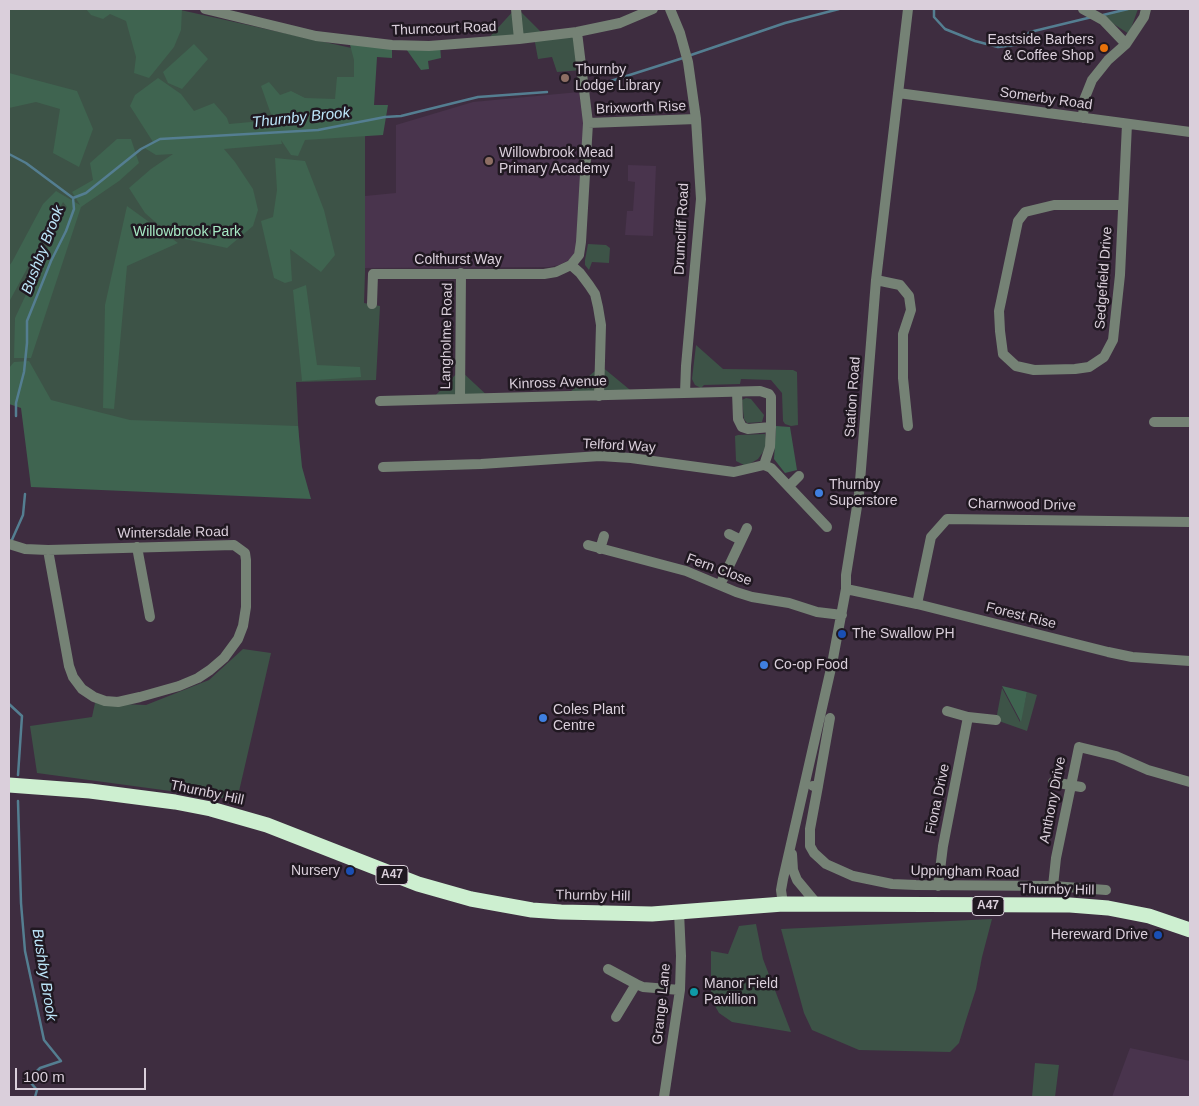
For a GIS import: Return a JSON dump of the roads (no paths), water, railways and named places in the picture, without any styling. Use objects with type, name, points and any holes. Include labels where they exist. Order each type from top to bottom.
[{"type":"highway","name":"Thurnby Hill","points":[[9,785],[90,791],[175,802],[211,809],[276,829],[418,884],[471,900],[497,905],[560,912],[679,912],[782,904],[1070,906],[1108,908],[1149,916],[1190,930]]},
{"type":"street","name":"Thurncourt Road","points":[[210,9],[316,36],[392,45],[429,46],[520,39],[578,32],[620,23],[653,9]]},
{"type":"street","points":[[516,9],[520,39]]},
{"type":"street","name":"Drumcliff Road","points":[[670,9],[688,62],[696,119],[700,199],[685,393]]},
{"type":"street","name":"Station Road","points":[[782,904],[781,890],[846,589],[846,575],[859,494],[876,280],[908,9]]},
{"type":"street","points":[[1084,9],[1103,20],[1126,44]]},
{"type":"street","points":[[1083,118],[1084,100],[1092,80],[1108,60],[1126,44],[1144,17],[1146,9]]},
{"type":"street","points":[[578,32],[588,123],[581,242],[579,255],[571,265],[590,285],[598,307],[601,325],[599,396]]},
{"type":"street","name":"Somerby Road","points":[[898,93],[1190,132]]},
{"type":"street","name":"Brixworth Rise","points":[[588,123],[696,119]]},
{"type":"street","name":"Sedgefield Drive","points":[[1123,205],[1054,205],[1025,212],[1018,221],[999,311],[1003,354],[1016,366],[1034,370],[1075,369],[1089,366],[1104,357],[1113,340],[1120,275],[1127,124]]},
{"type":"street","name":"Colthurst Way","points":[[372,304],[373,274],[544,274],[556,272],[571,265]]},
{"type":"street","name":"Langholme Road","points":[[460,399],[461,273]]},
{"type":"street","points":[[876,280],[900,285],[910,296],[911,310],[904,334],[902,359],[908,426]]},
{"type":"street","name":"Kinross Avenue","points":[[380,401],[760,391],[769,394],[772,400],[770,447],[764,465]]},
{"type":"street","points":[[737,392],[738,419],[742,427],[748,429],[771,427]]},
{"type":"street","points":[[1154,422],[1190,422]]},
{"type":"street","name":"Telford Way","points":[[382,467],[481,464],[600,456],[631,458],[734,472],[764,465]]},
{"type":"street","points":[[764,465],[771,468],[827,527]]},
{"type":"street","points":[[789,486],[799,476]]},
{"type":"street","name":"Charnwood Drive","points":[[917,604],[931,537],[947,519],[1190,522]]},
{"type":"street","points":[[720,585],[747,528]]},
{"type":"street","points":[[729,534],[741,540]]},
{"type":"street","points":[[600,549],[604,536]]},
{"type":"street","name":"Wintersdale Road","points":[[11,545],[48,550],[234,545],[245,554],[246,560],[246,607],[243,626],[238,639],[224,658],[210,670],[198,678],[179,686],[118,702],[94,697],[82,689],[73,677],[69,666],[48,550]]},
{"type":"street","name":"Fern Close","points":[[588,546],[686,571],[752,597],[789,602],[816,612],[842,614]]},
{"type":"street","points":[[137,547],[150,617]]},
{"type":"street","name":"Forest Rise","points":[[846,589],[917,604],[1108,652],[1132,657],[1190,661]]},
{"type":"street","points":[[948,711],[968,717],[996,720]]},
{"type":"street","name":"Fiona Drive","points":[[938,886],[942,846],[968,717]]},
{"type":"street","points":[[805,784],[818,786],[830,718]]},
{"type":"street","name":"Anthony Drive","points":[[1053,886],[1056,858],[1076,786],[1079,747],[1116,756],[1148,770],[1190,782]]},
{"type":"street","points":[[1053,782],[1076,786]]},
{"type":"street","name":"Uppingham Road","points":[[818,786],[810,829],[810,846],[814,853],[826,864],[853,876],[892,884],[1053,886],[1106,890]]},
{"type":"street","name":"Station Road","points":[[791,845],[795,876],[804,890],[817,904]]},
{"type":"street","points":[[1069,888],[1070,906]]},
{"type":"street","name":"Grange Lane","points":[[664,1097],[680,990],[679,912]]},
{"type":"street","points":[[608,968],[643,987],[680,990]]},
{"type":"street","points":[[616,1016],[636,984]]},
{"type":"waterway","name":"Thurnby Brook","points":[[688,56],[785,23],[839,9]]},
{"type":"waterway","name":"Thurnby Brook","points":[[934,9],[934,17],[945,29],[975,41],[998,47],[1016,45],[1030,32],[1092,17]]},
{"type":"waterway","name":"Thurnby Brook","points":[[1103,15],[1128,9]]},
{"type":"waterway","name":"Thurnby Brook","points":[[592,87],[683,58]]},
{"type":"waterway","name":"Thurnby Brook","points":[[73,198],[86,193],[141,149],[160,139],[318,130],[385,117],[401,116],[478,97],[547,92]]},
{"type":"waterway","name":"Bushby Brook","points":[[9,154],[26,163],[73,198],[74,209],[27,321],[24,372],[16,403],[16,416]]},
{"type":"waterway","name":"Bushby Brook","points":[[11,542],[23,515],[25,494]]},
{"type":"waterway","name":"Bushby Brook","points":[[9,704],[22,716],[18,775]]},
{"type":"waterway","name":"Bushby Brook","points":[[18,801],[21,903],[25,951],[44,1040],[61,1061],[40,1068],[33,1075],[31,1083],[37,1090],[35,1097]]},
{"type":"place","name":"Eastside Barbers & Coffee Shop","points":[[1104,48]]},
{"type":"place","name":"Thurnby Lodge Library","points":[[565,78]]},
{"type":"place","name":"Willowbrook Mead Primary Academy","points":[[489,161]]},
{"type":"place","name":"Thurnby Superstore","points":[[819,493]]},
{"type":"place","name":"The Swallow PH","points":[[842,634]]},
{"type":"place","name":"Co-op Food","points":[[764,665]]},
{"type":"place","name":"Coles Plant Centre","points":[[543,718]]},
{"type":"place","name":"Nursery","points":[[350,871]]},
{"type":"place","name":"Hereward Drive","points":[[1158,935]]},
{"type":"place","name":"Manor Field Pavillion","points":[[694,992]]},
{"type":"park label","name":"Willowbrook Park","points":[[187,232]]}]
